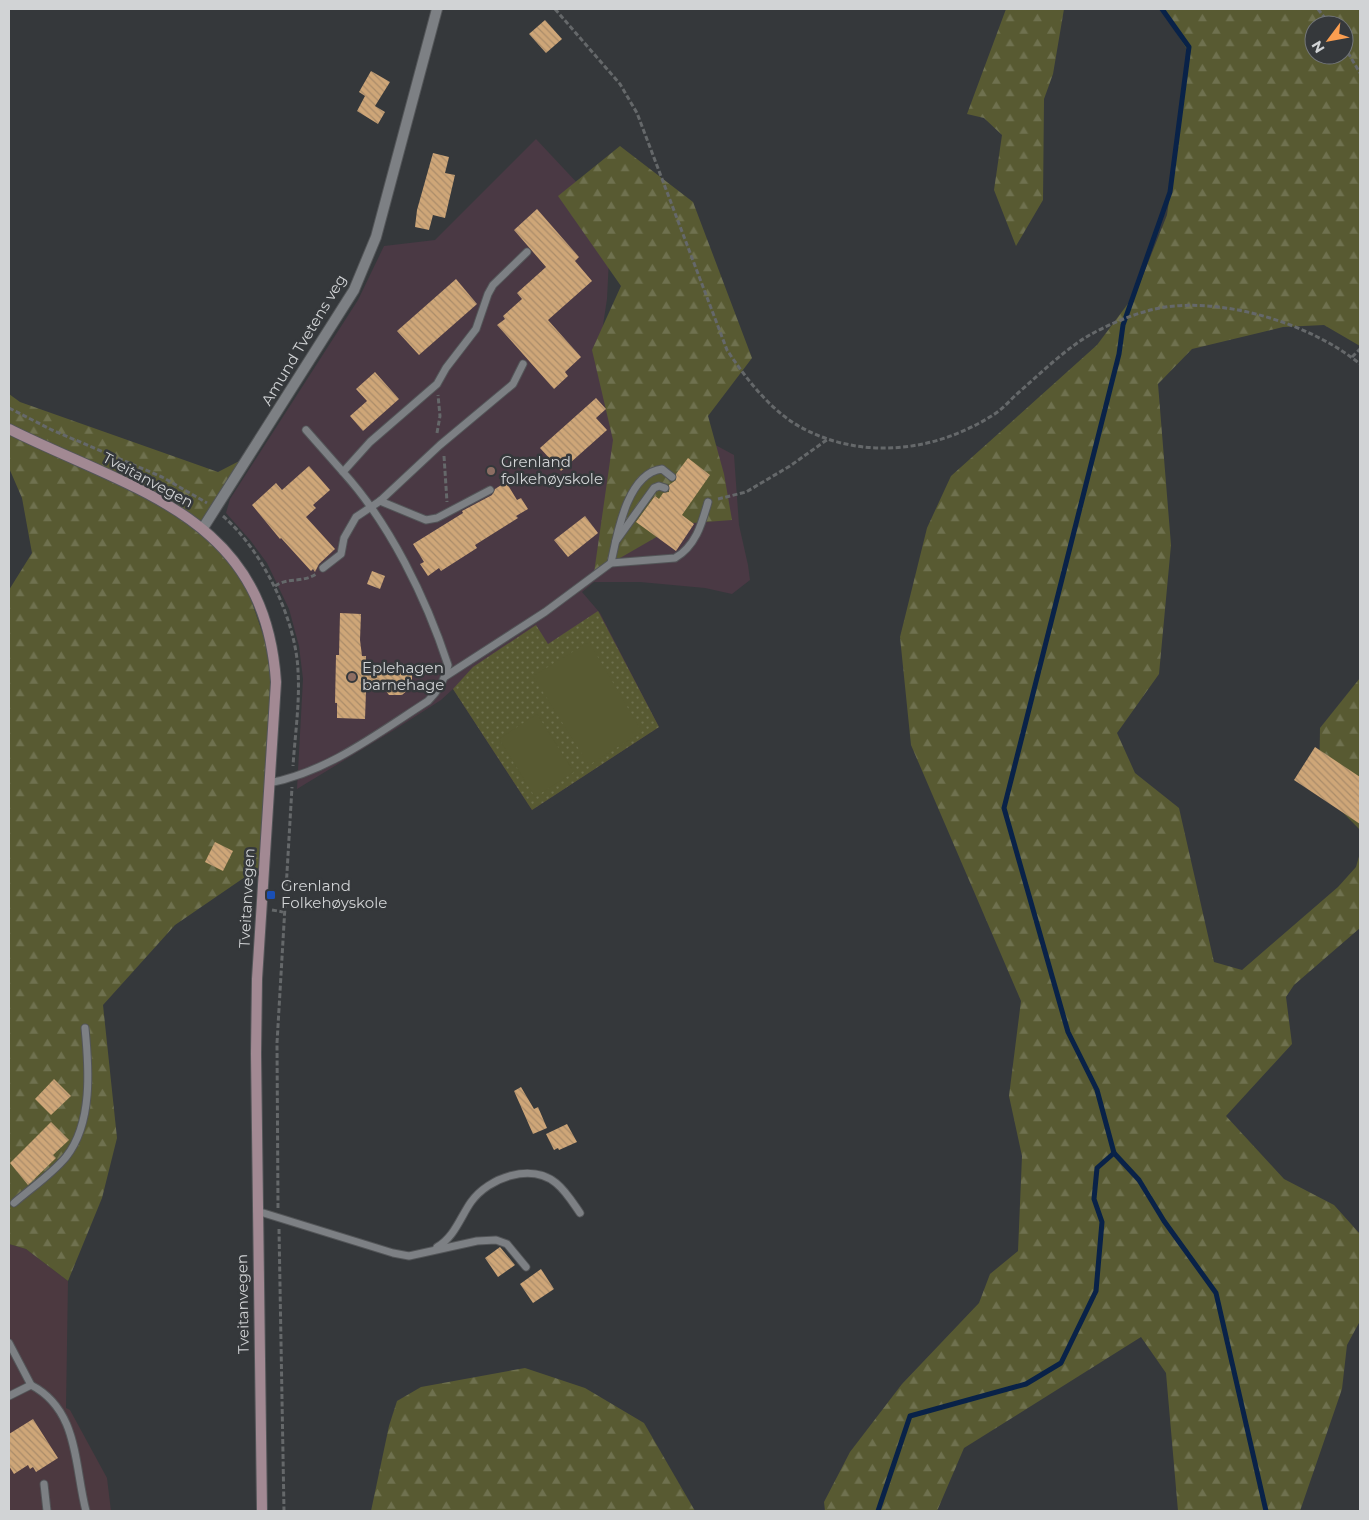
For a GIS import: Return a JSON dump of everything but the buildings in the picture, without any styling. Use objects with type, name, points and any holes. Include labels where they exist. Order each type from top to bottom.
[{"type":"main road","name":"Tveitanvegen","points":[[9,429],[128,483],[166,503],[203,528],[232,557],[246,577],[267,623],[274,652],[276,682],[257,979],[257,1210],[262,1511]]},
{"type":"street","name":"Amund Tvetens veg","points":[[203,528],[354,290],[376,237],[437,9]]},
{"type":"lane","points":[[343,472],[370,442],[436,384],[476,330],[493,285],[527,252]]},
{"type":"lane","points":[[323,568],[341,554],[348,527],[356,518],[380,501],[431,453],[513,384],[523,364]]},
{"type":"lane","points":[[269,783],[292,779],[326,765],[428,701],[438,691],[446,676],[448,665],[433,624],[400,556],[371,507],[306,430]]},
{"type":"lane","points":[[611,563],[617,528],[623,512],[643,477],[655,470],[662,469],[672,477]]},
{"type":"lane","points":[[616,541],[654,488],[658,486],[665,488]]},
{"type":"lane","points":[[380,501],[426,520],[448,513],[490,490]]},
{"type":"lane","points":[[446,676],[546,612],[611,563],[675,558],[682,554],[700,528],[708,502]]},
{"type":"lane","points":[[14,1203],[56,1168],[76,1142],[86,1101],[87,1050],[85,1028]]},
{"type":"lane","points":[[426,1253],[441,1245],[447,1239],[472,1201],[482,1190],[508,1176],[528,1173],[541,1174],[556,1183],[580,1213]]},
{"type":"lane","points":[[257,1210],[393,1253],[409,1256],[477,1241],[496,1240],[507,1244],[526,1267]]},
{"type":"lane","points":[[9,1343],[31,1385],[46,1393],[64,1418],[73,1440],[86,1511]]},
{"type":"lane","points":[[9,1396],[31,1385]]},
{"type":"lane","points":[[44,1484],[48,1511]]},
{"type":"path","points":[[555,9],[620,84],[637,113],[727,350],[743,374],[770,404],[805,430],[838,443],[873,449],[906,448],[937,440],[970,428],[994,414],[1053,362],[1089,336],[1155,309],[1198,305],[1260,315],[1290,324],[1317,336],[1352,357],[1360,364]]},
{"type":"path","points":[[1352,357],[1360,349]]},
{"type":"path","points":[[431,453],[440,416],[436,384]]},
{"type":"path","points":[[708,502],[746,492],[790,466],[828,439]]},
{"type":"path","points":[[446,440],[443,464],[448,513]]},
{"type":"path","points":[[275,586],[282,581],[309,579],[323,568]]},
{"type":"shaded area","name":"Grenland folkehøyskole","points":[[536,139],[611,219],[607,299],[598,358],[643,406],[734,455],[739,525],[750,580],[732,594],[705,588],[640,582],[594,582],[582,592],[600,613],[659,727],[532,810],[453,689],[441,700],[297,789],[303,679],[299,646],[289,609],[267,563],[226,513],[230,499],[358,300],[384,246],[435,240]]},
{"type":"shaded area","points":[[9,1244],[26,1249],[68,1281],[66,1408],[70,1410],[107,1478],[111,1511],[9,1511]]},
{"type":"green space","points":[[1006,9],[1064,9],[1053,74],[1044,99],[1043,200],[1016,246],[994,190],[1002,135],[984,118],[967,114]]},
{"type":"green space","points":[[1161,9],[1360,9],[1360,346],[1324,325],[1283,327],[1192,349],[1158,384],[1171,545],[1159,674],[1117,733],[1135,773],[1179,808],[1214,962],[1242,970],[1338,887],[1356,867],[1360,853],[1360,928],[1294,985],[1286,997],[1292,1044],[1226,1116],[1284,1179],[1334,1205],[1360,1234],[1360,1321],[1347,1345],[1342,1389],[1300,1511],[1178,1511],[1166,1373],[1141,1337],[964,1448],[937,1511],[825,1511],[824,1502],[850,1452],[902,1384],[979,1303],[990,1274],[1018,1251],[1022,1156],[1009,1096],[1021,1001],[911,745],[900,637],[927,528],[951,476],[1097,345],[1136,293],[1167,215],[1190,54]]},
{"type":"green space","points":[[620,146],[693,202],[752,358],[708,416],[724,474],[732,520],[679,524],[594,573],[613,440],[592,350],[621,286],[558,196]]},
{"type":"green space","points":[[9,394],[20,402],[218,472],[247,457],[198,526],[244,579],[274,667],[261,866],[175,925],[103,1005],[117,1138],[102,1198],[68,1281],[26,1249],[9,1244],[9,590],[32,553],[22,498],[9,468]]},
{"type":"green space","points":[[598,611],[659,727],[532,810],[453,689],[473,667],[536,625],[548,644]]},
{"type":"green space","points":[[589,642],[642,732],[589,765],[533,676]]},
{"type":"green space","points":[[1360,678],[1360,830],[1319,788],[1320,728]]},
{"type":"green space","points":[[537,714],[574,772],[535,797],[499,739]]},
{"type":"green space","points":[[525,1368],[585,1388],[644,1423],[695,1511],[371,1511],[389,1426],[397,1401],[421,1387]]},
{"type":"waterway","points":[[1162,9],[1189,47],[1170,192],[1123,325],[1119,354],[1004,808],[1068,1032],[1097,1090],[1114,1153],[1139,1180],[1164,1221],[1216,1293],[1266,1511]]},
{"type":"waterway","points":[[878,1511],[910,1416],[1026,1384],[1061,1363],[1096,1291],[1102,1222],[1094,1199],[1097,1168],[1114,1153]]},
{"type":"place","name":"Grenland folkehøyskole","points":[[491,471]]},
{"type":"place","name":"Eplehagen barnehage","points":[[352,677]]},
{"type":"place","name":"Grenland Folkehøyskole","points":[[271,895]]}]
